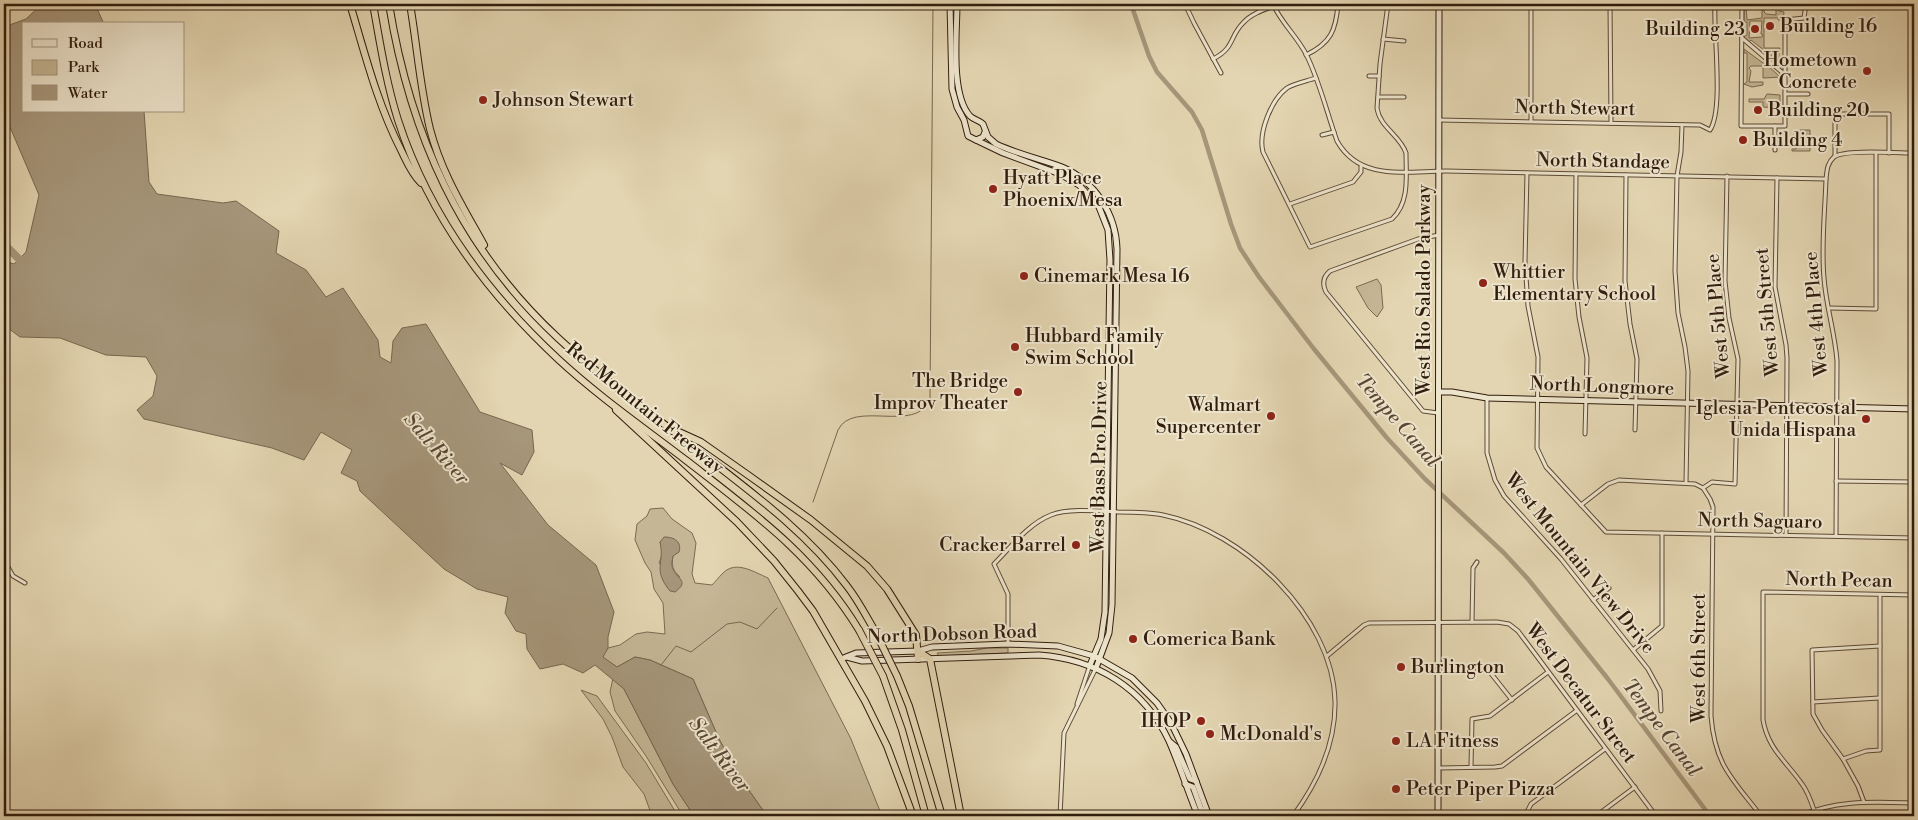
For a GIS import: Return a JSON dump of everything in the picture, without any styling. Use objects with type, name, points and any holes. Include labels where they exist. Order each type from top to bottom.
[{"type":"highway","points":[[350,4],[378,98],[413,174],[426,188]]},
{"type":"highway","name":"Red Mountain Freeway","points":[[373,4],[383,63],[391,96],[406,142],[440,215],[464,252],[506,306],[559,360],[596,391],[774,529],[809,564],[831,590],[859,630],[883,676],[902,730],[926,816]]},
{"type":"highway","name":"Red Mountain Freeway","points":[[389,4],[408,95],[426,146],[456,208],[500,274],[518,297],[558,338],[778,514],[815,549],[848,587],[875,631],[898,676],[942,816]]},
{"type":"highway","points":[[410,4],[426,106],[438,154],[460,206],[500,274]]},
{"type":"highway","points":[[596,391],[632,426],[678,465],[749,533],[781,569],[808,604],[844,658],[883,736],[913,816]]},
{"type":"highway","points":[[668,427],[701,442],[802,514],[858,558],[873,573],[895,602],[916,635],[918,659]]},
{"type":"highway","points":[[918,651],[930,659],[961,816]]},
{"type":"street","name":"West Bass Pro Drive","points":[[950,4],[950,80],[953,97],[968,136],[1003,153],[1060,174],[1079,185],[1099,207],[1106,224],[1110,247],[1104,617],[1095,662]]},
{"type":"street","name":"West Bass Pro Drive","points":[[957,4],[957,84],[964,106],[974,120],[983,124],[988,137],[996,144],[1061,167],[1081,178],[1104,203],[1114,224],[1117,249],[1111,618],[1109,633],[1095,662]]},
{"type":"street","points":[[1185,4],[1221,73]]},
{"type":"street","points":[[1306,55],[1323,45],[1329,38],[1335,27],[1338,4]]},
{"type":"street","points":[[1316,78],[1293,85],[1281,94],[1266,120],[1261,136],[1263,152],[1310,247],[1392,219],[1397,214],[1404,200],[1406,153],[1403,146],[1381,120],[1377,108],[1388,4]]},
{"type":"street","name":"West Rio Salado Parkway","points":[[1438,816],[1440,4]]},
{"type":"street","points":[[1531,4],[1531,121]]},
{"type":"street","points":[[1610,4],[1611,123]]},
{"type":"street","name":"North Stewart","points":[[1439,120],[1700,125],[1710,130],[1714,123],[1716,104],[1715,4]]},
{"type":"street","points":[[1742,4],[1741,126],[1785,126],[1785,20],[1804,18],[1806,4]]},
{"type":"street","points":[[1213,59],[1227,50],[1243,22],[1273,5],[1306,55],[1316,78],[1337,141],[1346,155],[1362,166],[1361,172],[1353,182],[1290,204]]},
{"type":"street","points":[[1742,38],[1784,74]]},
{"type":"street","points":[[1383,39],[1404,41]]},
{"type":"street","points":[[1369,76],[1379,76]]},
{"type":"street","points":[[1784,94],[1808,94]]},
{"type":"street","points":[[1378,96],[1404,97]]},
{"type":"street","points":[[1835,156],[1835,114],[1889,114],[1889,153]]},
{"type":"street","points":[[966,127],[969,122],[974,120]]},
{"type":"street","points":[[1682,125],[1681,152],[1676,176],[1674,271],[1678,313],[1687,361],[1686,483]]},
{"type":"street","points":[[1775,126],[1775,150]]},
{"type":"street","points":[[976,140],[983,137],[985,132]]},
{"type":"street","points":[[1322,135],[1334,132]]},
{"type":"street","points":[[1826,179],[1829,163],[1835,156],[1842,153],[1914,153]]},
{"type":"street","points":[[1829,308],[1876,309],[1876,153]]},
{"type":"street","name":"North Standage","points":[[1362,166],[1378,170],[1406,172],[1440,171],[1826,179]]},
{"type":"street","points":[[1527,173],[1525,262],[1528,306],[1538,356],[1536,437],[1540,458],[1581,506],[1603,487],[1613,482],[1686,483],[1695,484],[1703,488]]},
{"type":"street","points":[[1576,174],[1575,279],[1579,317],[1587,358],[1585,434]]},
{"type":"street","points":[[1626,175],[1625,281],[1630,324],[1638,359],[1635,430]]},
{"type":"street","name":"West 5th Place","points":[[1703,488],[1712,482],[1735,484],[1738,359],[1729,318],[1725,281],[1727,176]]},
{"type":"street","name":"West 5th Street","points":[[1776,178],[1774,270],[1777,303],[1786,345],[1786,535]]},
{"type":"street","name":"West 4th Place","points":[[1826,179],[1823,264],[1836,345],[1836,536]]},
{"type":"street","points":[[1439,235],[1418,239],[1330,271],[1326,274],[1324,283],[1326,292],[1423,411],[1439,413]]},
{"type":"street","name":"North Longmore","points":[[1439,392],[1452,392],[1487,398],[1537,400],[1914,409]]},
{"type":"street","name":"West Mountain View Drive","points":[[1487,398],[1487,453],[1494,480],[1504,496],[1556,552],[1658,684],[1661,711]]},
{"type":"street","points":[[1836,481],[1914,482]]},
{"type":"street","name":"West 6th Street","points":[[1703,488],[1713,508],[1711,716],[1714,736],[1717,749],[1728,774],[1761,816]]},
{"type":"street","name":"North Saguaro","points":[[1581,506],[1606,532],[1914,538]]},
{"type":"street","points":[[1008,644],[1008,594],[994,564],[1040,519],[1059,512],[1114,512],[1164,515],[1200,528],[1235,547],[1262,568],[1296,604],[1316,634],[1326,656],[1334,688],[1335,710],[1326,755],[1318,776],[1293,816]]},
{"type":"street","points":[[1632,650],[1662,626],[1662,533]]},
{"type":"street","points":[[4,560],[13,576],[25,583]]},
{"type":"street","points":[[1472,622],[1473,568],[1478,562]]},
{"type":"street","points":[[1593,600],[1609,588]]},
{"type":"street","name":"North Pecan","points":[[1814,810],[1803,785],[1772,747],[1765,732],[1763,720],[1763,592],[1914,595]]},
{"type":"street","points":[[1844,759],[1858,753],[1880,750],[1880,595]]},
{"type":"street","name":"West Decatur Street","points":[[1326,656],[1366,624],[1506,622],[1512,626],[1548,672],[1656,816]]},
{"type":"street","name":"North Dobson Road","points":[[844,658],[856,653],[918,651],[932,647],[1008,644],[1058,646],[1132,678],[1157,703],[1171,723],[1196,781],[1208,816]]},
{"type":"street","points":[[1864,802],[1844,759],[1813,714],[1812,650],[1880,646]]},
{"type":"street","name":"North Dobson Road","points":[[844,658],[862,661],[1036,655],[1095,662],[1141,700],[1155,717],[1169,742],[1198,816]]},
{"type":"street","points":[[1076,707],[1078,694],[1095,662]]},
{"type":"street","points":[[1060,816],[1063,739],[1095,662]]},
{"type":"street","points":[[1476,672],[1489,671],[1512,700]]},
{"type":"street","points":[[1471,767],[1472,719],[1490,716],[1548,672]]},
{"type":"street","points":[[1813,702],[1879,698]]},
{"type":"street","points":[[1438,768],[1494,768],[1508,763],[1577,710]]},
{"type":"street","points":[[1169,742],[1176,747],[1190,779],[1196,781]]},
{"type":"street","points":[[1525,816],[1531,804],[1606,748]]},
{"type":"street","points":[[1186,784],[1193,787],[1201,810],[1208,816]]},
{"type":"street","points":[[1596,816],[1635,787]]},
{"type":"street","points":[[1800,816],[1814,810],[1841,804],[1864,802],[1914,803]]},
{"type":"green space","points":[[1744,4],[1759,4],[1757,6],[1746,6],[1747,20],[1762,18],[1762,4],[1764,4],[1764,12],[1766,14],[1776,15],[1776,4],[1778,4],[1779,11],[1784,12],[1783,20],[1764,18],[1764,48],[1780,48],[1778,61],[1751,40],[1749,42],[1744,37],[1747,35],[1747,22],[1744,22]],"holes":[[[1750,21],[1762,21],[1762,37],[1749,38]]]},
{"type":"green space","points":[[1744,49],[1765,63],[1779,76],[1782,75],[1783,77],[1763,78],[1763,66],[1751,66],[1749,68],[1751,71],[1749,82],[1763,82],[1763,85],[1752,87],[1744,84],[1747,82],[1747,53],[1744,53]]},
{"type":"green space","points":[[1767,94],[1780,95],[1780,108],[1763,107],[1763,102],[1749,102],[1749,99],[1764,99]]},
{"type":"green space","points":[[1798,130],[1810,130],[1810,151],[1792,151],[1792,149],[1796,149]]},
{"type":"green space","points":[[1377,279],[1381,285],[1383,308],[1377,317],[1368,308],[1356,287]]},
{"type":"green space","points":[[663,508],[672,519],[692,533],[696,543],[692,574],[695,583],[712,585],[723,573],[734,567],[745,568],[768,578],[851,739],[882,816],[767,816],[741,779],[719,739],[693,679],[650,660],[635,657],[617,667],[602,657],[608,648],[620,645],[636,634],[647,632],[665,634],[663,603],[654,589],[651,572],[635,540],[637,524],[647,516],[650,509]],"holes":[[[660,542],[673,556],[673,568],[680,577],[659,563],[663,553]]]},
{"type":"green space","points":[[987,648],[1008,648],[1008,653],[939,656],[937,653],[971,651]]},
{"type":"green space","points":[[613,678],[624,689],[673,784],[694,816],[683,816],[646,756],[615,711],[610,692]]},
{"type":"green space","points":[[581,690],[597,696],[646,763],[678,816],[652,816],[644,794],[623,767],[603,719]]},
{"type":"water","points":[[42,4],[95,4],[103,22],[22,22],[22,112],[144,112],[149,182],[157,194],[223,203],[236,201],[279,231],[276,253],[306,270],[326,297],[343,288],[378,340],[380,357],[391,363],[393,341],[402,328],[426,324],[480,412],[532,430],[534,452],[522,475],[500,463],[548,525],[596,565],[614,612],[608,637],[608,648],[603,657],[617,667],[635,657],[650,660],[693,679],[719,739],[741,779],[767,816],[694,816],[673,784],[624,689],[595,665],[583,673],[563,664],[540,669],[527,649],[526,634],[516,631],[505,613],[508,597],[477,589],[444,569],[360,491],[357,481],[341,473],[352,450],[321,432],[304,460],[272,448],[144,419],[137,410],[153,396],[157,376],[146,357],[106,355],[60,338],[20,337],[4,325],[4,261],[14,264],[26,252],[39,195],[4,113],[4,27],[26,19]]},
{"type":"water","points":[[664,537],[677,541],[680,548],[679,552],[673,556],[672,567],[681,580],[682,585],[675,592],[670,591],[660,572],[660,542]]},
{"type":"waterway","points":[[813,502],[838,430],[846,421],[857,417],[911,415],[922,410],[930,400],[933,4]]},
{"type":"waterway","name":"Tempe Canal","points":[[1131,4],[1149,56],[1157,72],[1192,112],[1202,130],[1240,248],[1259,277],[1314,349],[1387,438],[1425,479],[1504,553],[1528,579],[1608,679],[1710,816]]},
{"type":"waterway","name":"Salt River","points":[[4,244],[25,265]]},
{"type":"waterway","points":[[661,665],[676,646],[691,652],[727,624],[740,622],[757,629],[777,608]]},
{"type":"place","name":"Building 16","points":[[1770,26]]},
{"type":"place","name":"Building 23","points":[[1755,29]]},
{"type":"place","name":"Hometown Concrete","points":[[1867,71]]},
{"type":"place","name":"Johnson Stewart","points":[[483,100]]},
{"type":"place","name":"Building 20","points":[[1758,110]]},
{"type":"place","name":"Building 4","points":[[1743,140]]},
{"type":"place","name":"Hyatt Place Phoenix/Mesa","points":[[993,189]]},
{"type":"place","name":"Cinemark Mesa 16","points":[[1024,276]]},
{"type":"place","name":"Whittier Elementary School","points":[[1483,283]]},
{"type":"place","name":"Hubbard Family Swim School","points":[[1015,347]]},
{"type":"place","name":"The Bridge Improv Theater","points":[[1018,392]]},
{"type":"place","name":"Walmart Supercenter","points":[[1271,416]]},
{"type":"place","name":"Iglesia Pentecostal Unida Hispana","points":[[1866,419]]},
{"type":"place","name":"Cracker Barrel","points":[[1076,545]]},
{"type":"place","name":"Comerica Bank","points":[[1133,639]]},
{"type":"place","name":"Burlington","points":[[1401,667]]},
{"type":"place","name":"IHOP","points":[[1201,721]]},
{"type":"place","name":"McDonald's","points":[[1210,734]]},
{"type":"place","name":"LA Fitness","points":[[1396,741]]},
{"type":"place","name":"Peter Piper Pizza","points":[[1396,789]]}]
